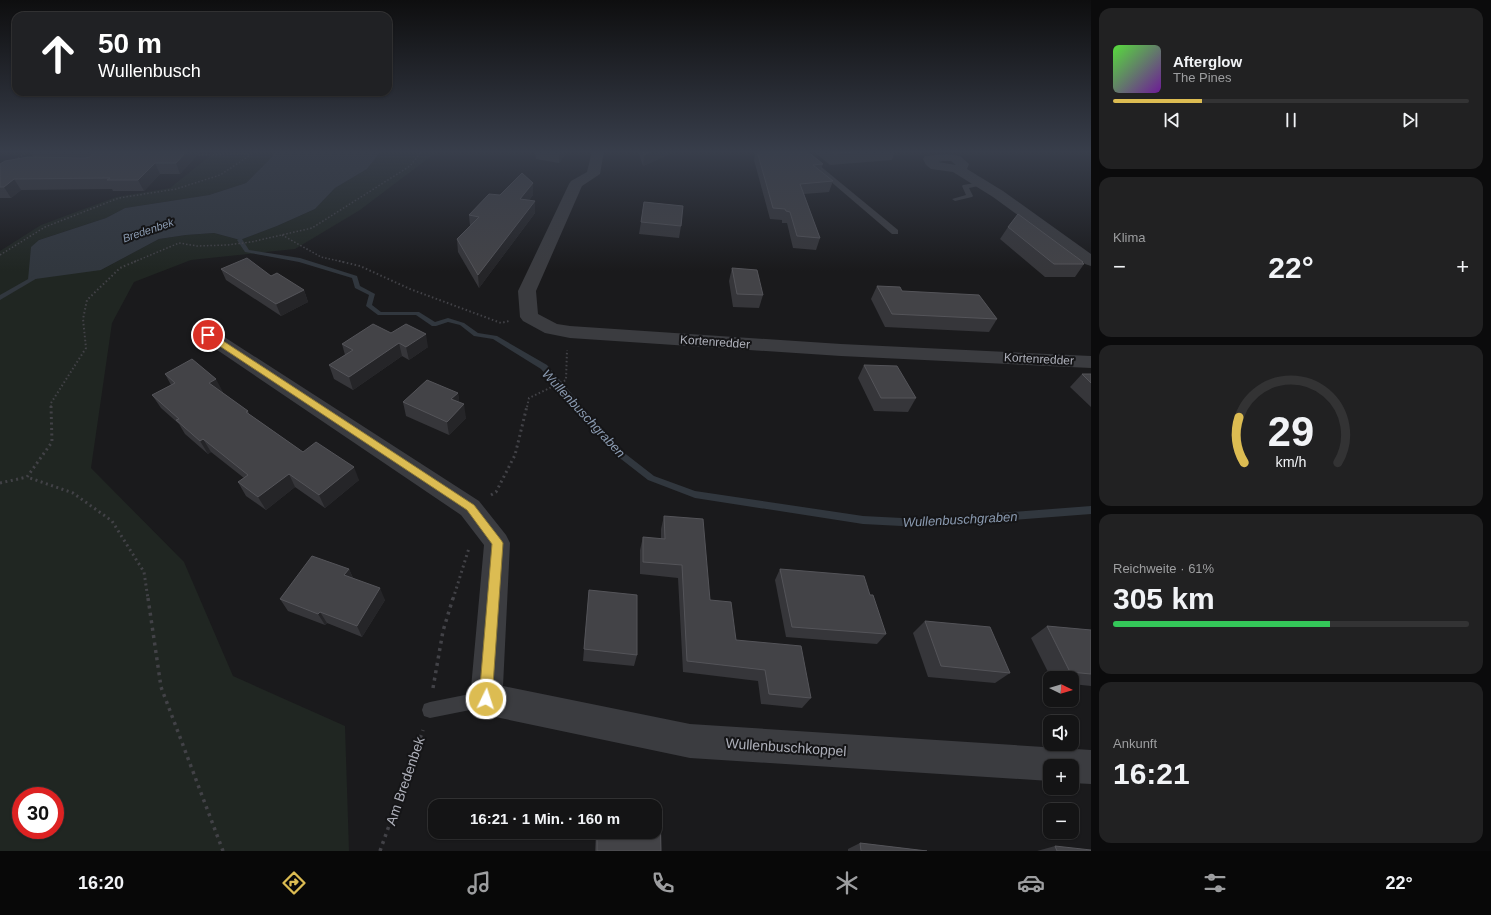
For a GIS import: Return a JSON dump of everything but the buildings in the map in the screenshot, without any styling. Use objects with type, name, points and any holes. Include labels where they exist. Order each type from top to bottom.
[{"type":"street","points":[[529,317],[527,291],[573,191]]},
{"type":"street","points":[[992,191],[1091,261]]},
{"type":"street","name":"Kortenredder","points":[[529,317],[552,329],[570,332],[841,350],[1091,362]]},
{"type":"street","points":[[208,335],[475,513],[497,543],[486,699]]},
{"type":"street","name":"Wullenbuschkoppel","points":[[486,699],[690,741],[1091,767]]},
{"type":"lane","points":[[845,191],[895,232]]},
{"type":"lane","points":[[955,199],[970,196],[967,191]]},
{"type":"lane","points":[[430,710],[486,699]]},
{"type":"path","points":[[0,255],[44,227],[119,198],[165,191]]},
{"type":"path","points":[[27,477],[52,442],[51,403],[86,348],[83,319],[87,300],[120,268],[179,243],[197,246],[228,246],[312,228],[371,191]]},
{"type":"path","points":[[282,235],[321,257],[360,266],[410,289],[501,323],[529,317]]},
{"type":"path","points":[[475,513],[496,492],[515,455],[529,398],[566,380],[567,341],[570,332]]},
{"type":"path","points":[[0,482],[27,477],[73,493],[112,521],[144,572],[161,687],[223,851]]},
{"type":"path","name":"Am Bredenbek","points":[[380,851],[430,710],[442,631],[470,544],[475,513]]},
{"type":"shaded area","points":[[154,191],[222,191],[209,195],[125,208],[106,218],[39,240],[101,270],[159,239],[214,233],[240,240],[315,209],[332,191],[385,191],[360,210],[295,249],[191,260],[134,282],[112,323],[91,468],[184,562],[233,676],[345,726],[349,851],[0,851],[0,251],[41,225],[116,197]]},
{"type":"water","points":[[222,191],[332,191],[315,209],[240,240],[214,233],[159,239],[101,270],[28,280],[31,247],[39,240],[106,218],[125,208],[209,195]]},
{"type":"waterway","name":"Wullenbuschgraben","points":[[240,240],[247,251],[300,260],[355,277],[357,287],[372,294],[369,306],[380,314],[417,313],[434,325],[448,320],[462,324],[476,335],[495,337],[544,367],[615,450],[651,478],[695,494],[863,520],[921,523],[1091,510]]},
{"type":"waterway","name":"Bredenbek","points":[[0,298],[37,276]]},
{"type":"route","points":[[208,335],[470,508],[497,543],[486,699]]}]
